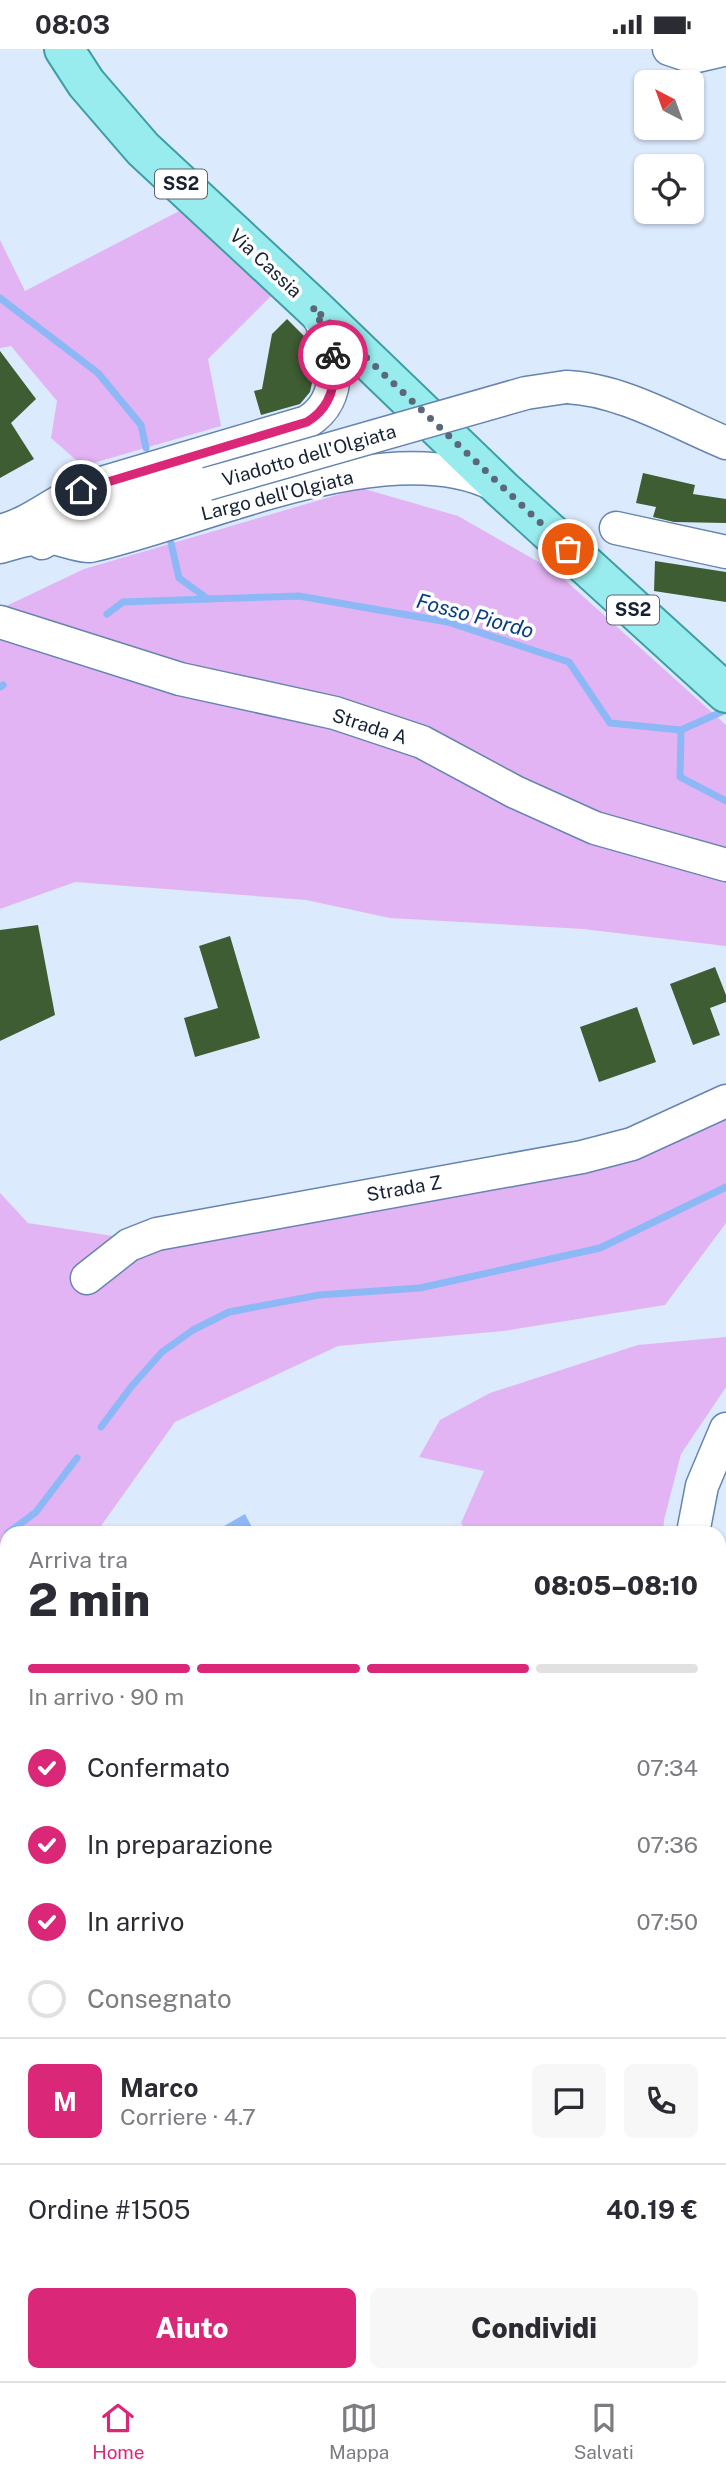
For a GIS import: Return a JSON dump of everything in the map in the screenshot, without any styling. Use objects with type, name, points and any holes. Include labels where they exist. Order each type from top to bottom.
[{"type":"main road","name":"Via Cassia","points":[[64,49],[103,104],[143,149],[313,307],[502,489],[712,682]]},
{"type":"street","points":[[668,49],[693,57],[723,50]]},
{"type":"street","name":"Largo dell'Olgiata","points":[[0,558],[49,525],[73,494],[88,487],[307,422],[316,417],[332,394],[334,370],[328,337],[313,307]]},
{"type":"street","name":"Viadotto dell'Olgiata","points":[[90,515],[526,393],[566,387],[587,388],[611,394],[726,443]]},
{"type":"street","name":"Largo dell'Olgiata","points":[[0,519],[14,514],[49,525],[82,546],[90,546],[276,491],[319,481],[392,470],[452,470],[481,478],[502,489]]},
{"type":"street","name":"Largo dell'Olgiata","points":[[0,531],[49,525],[90,515]]},
{"type":"street","name":"Largo dell'Olgiata","points":[[0,547],[19,541],[49,525]]},
{"type":"street","points":[[616,528],[726,552]]},
{"type":"street","name":"Strada A","points":[[0,622],[180,679],[335,713],[422,743],[515,792],[595,828],[726,866]]},
{"type":"street","name":"Strada Z","points":[[87,1278],[129,1245],[158,1234],[438,1181],[582,1157],[632,1144],[726,1101]]},
{"type":"street","points":[[694,1526],[702,1486],[726,1429]]},
{"type":"shaded area","points":[[185,208],[272,295],[208,359],[221,426],[83,466],[51,438],[57,401],[11,346],[0,348],[0,240],[25,291]]},
{"type":"shaded area","points":[[361,488],[458,516],[556,572],[726,725],[726,946],[583,929],[390,918],[306,900],[75,882],[0,909],[0,609],[84,569]]},
{"type":"shaded area","points":[[726,1084],[726,1223],[665,1305],[503,1331],[338,1346],[175,1422],[101,1526],[0,1526],[0,1193],[28,1223],[139,1240],[611,1150]]},
{"type":"shaded area","points":[[726,1337],[726,1387],[681,1454],[664,1526],[463,1526],[461,1523],[484,1471],[419,1457],[440,1420],[490,1393],[638,1345]]},
{"type":"water","points":[[245,1514],[251,1526],[224,1526]]},
{"type":"building","points":[[287,319],[309,341],[315,370],[310,392],[300,404],[261,415],[254,391],[262,389],[272,334]]},
{"type":"building","points":[[0,351],[36,399],[11,423],[34,459],[0,478]]},
{"type":"building","points":[[643,473],[695,485],[693,494],[726,499],[726,523],[674,522],[653,517],[656,507],[636,503]]},
{"type":"building","points":[[655,561],[726,572],[726,602],[654,591]]},
{"type":"building","points":[[38,925],[55,1015],[0,1041],[0,930]]},
{"type":"building","points":[[230,936],[260,1038],[195,1057],[184,1018],[218,1008],[199,946]]},
{"type":"building","points":[[715,967],[726,995],[726,1002],[710,1008],[720,1035],[693,1045],[670,984]]},
{"type":"building","points":[[637,1007],[656,1062],[599,1082],[580,1027]]},
{"type":"waterway","name":"Fosso Piordo","points":[[0,298],[98,373],[141,425],[146,448]]},
{"type":"waterway","name":"Fosso Piordo","points":[[171,543],[179,578],[208,599],[299,596],[448,622],[569,662],[610,723],[681,730],[726,710]]},
{"type":"waterway","points":[[107,614],[123,602],[208,599]]},
{"type":"waterway","points":[[681,730],[680,777],[726,801]]},
{"type":"waterway","points":[[101,1427],[162,1352],[193,1330],[229,1312],[319,1295],[420,1288],[600,1248],[726,1187]]},
{"type":"waterway","points":[[17,1526],[36,1512],[77,1458]]},
{"type":"way so far","points":[[333,355],[328,337],[313,307],[568,549]]},
{"type":"route","points":[[81,490],[307,422],[316,417],[332,394],[333,355]]}]
